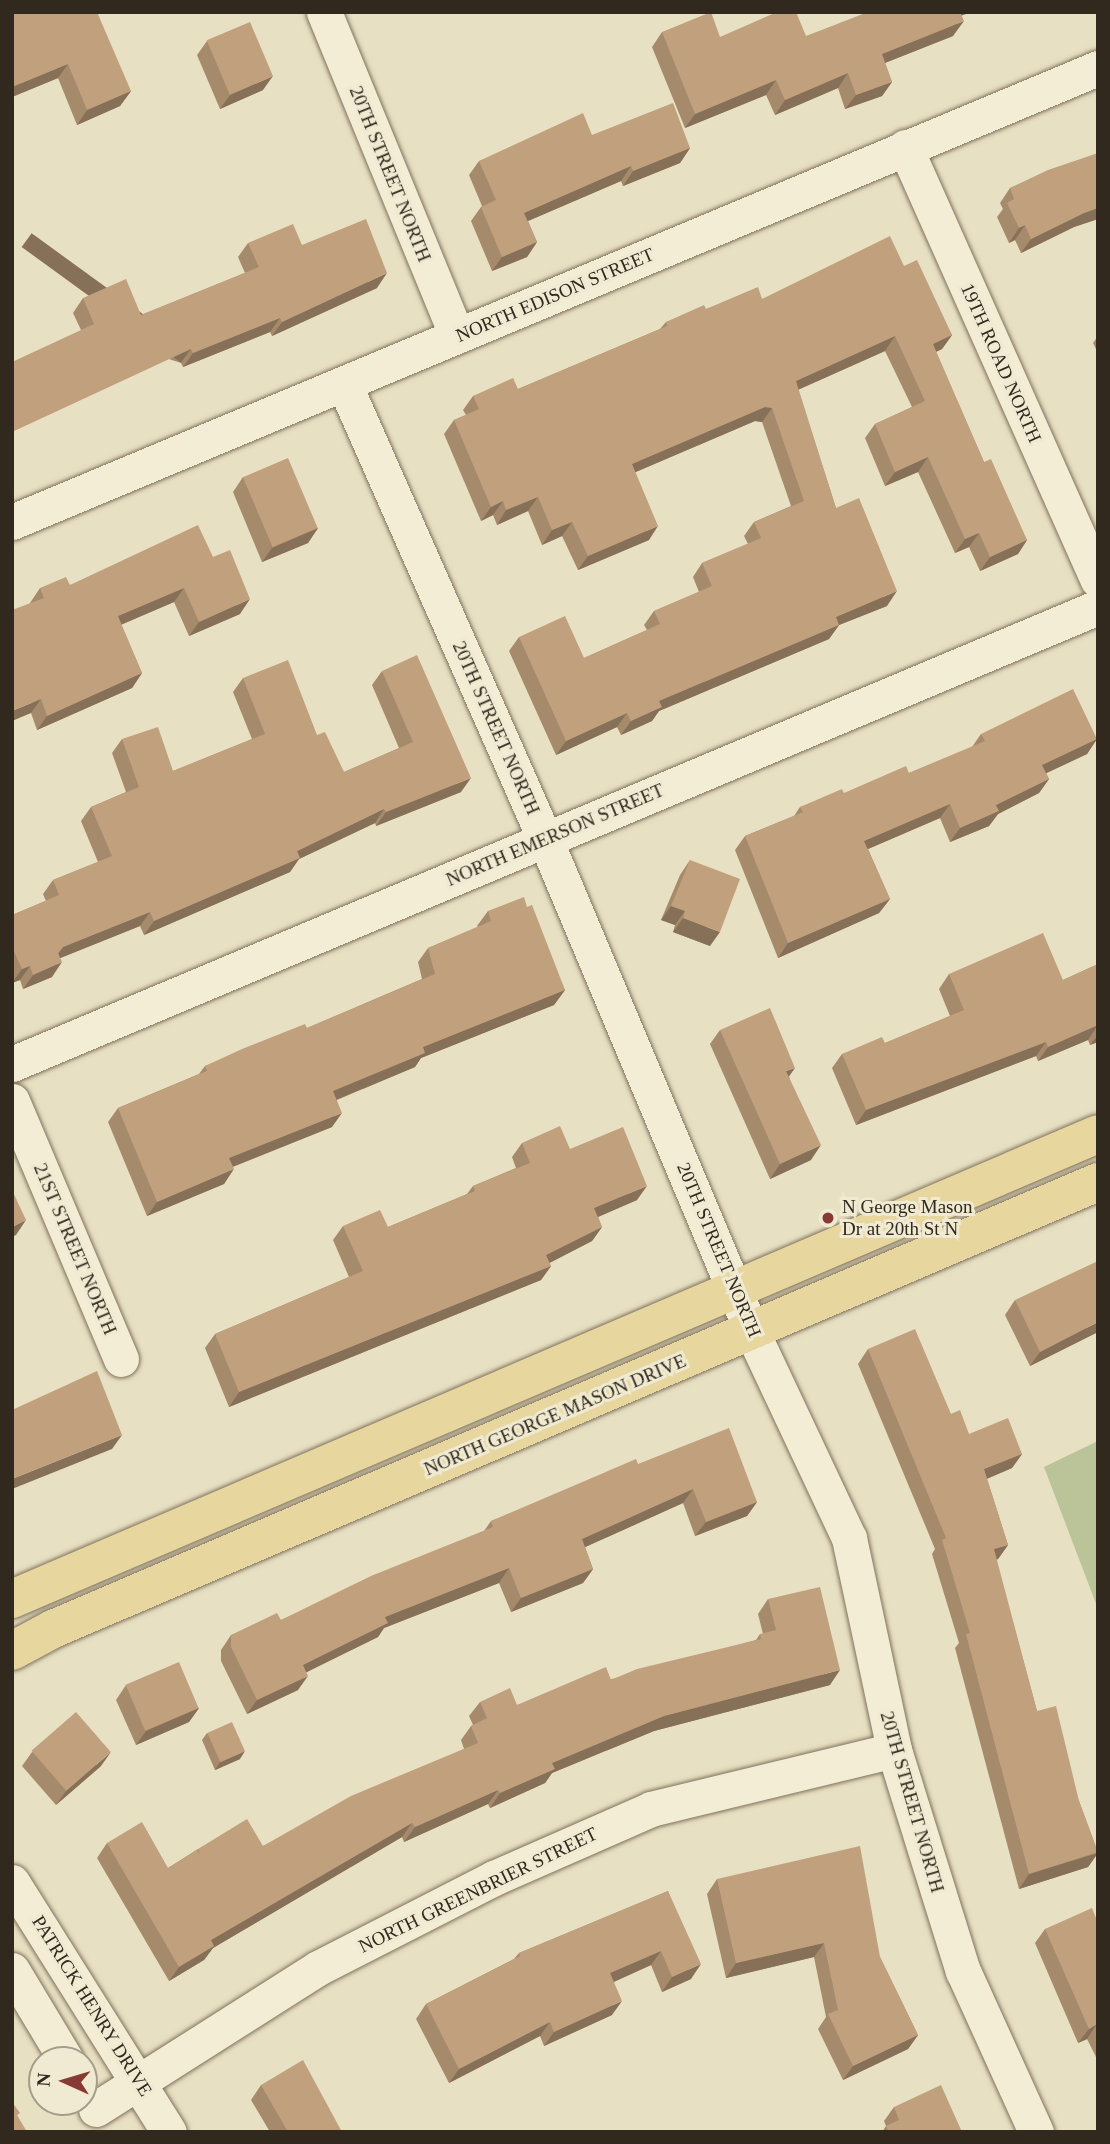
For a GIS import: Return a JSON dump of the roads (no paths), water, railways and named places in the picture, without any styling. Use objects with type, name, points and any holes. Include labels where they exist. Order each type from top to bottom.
[{"type":"main road","points":[[12,1599],[1098,1134]]},
{"type":"main road","name":"NORTH GEORGE MASON DRIVE","points":[[12,1651],[101,1608],[1098,1182]]},
{"type":"street","name":"20TH STREET NORTH","points":[[324,12],[457,336]]},
{"type":"street","name":"NORTH EDISON STREET","points":[[12,522],[345,386],[457,336],[1098,68]]},
{"type":"street","name":"19TH ROAD NORTH","points":[[905,147],[1098,580]]},
{"type":"street","name":"20TH STREET NORTH","points":[[345,386],[545,839],[736,1288],[752,1332],[849,1538],[894,1750],[963,1971],[1036,2132]]},
{"type":"street","name":"NORTH EMERSON STREET","points":[[12,1064],[1098,607]]},
{"type":"street","name":"21ST STREET NORTH","points":[[12,1101],[121,1359]]},
{"type":"street","name":"NORTH GREENBRIER STREET","points":[[98,2109],[318,1968],[494,1878],[639,1814],[894,1750]]},
{"type":"street","name":"PATRICK HENRY DRIVE","points":[[12,1882],[169,2132]]},
{"type":"street","points":[[12,1970],[58,2046]]},
{"type":"place","name":"N George Mason Dr at 20th St N","points":[[828,1218]]}]
